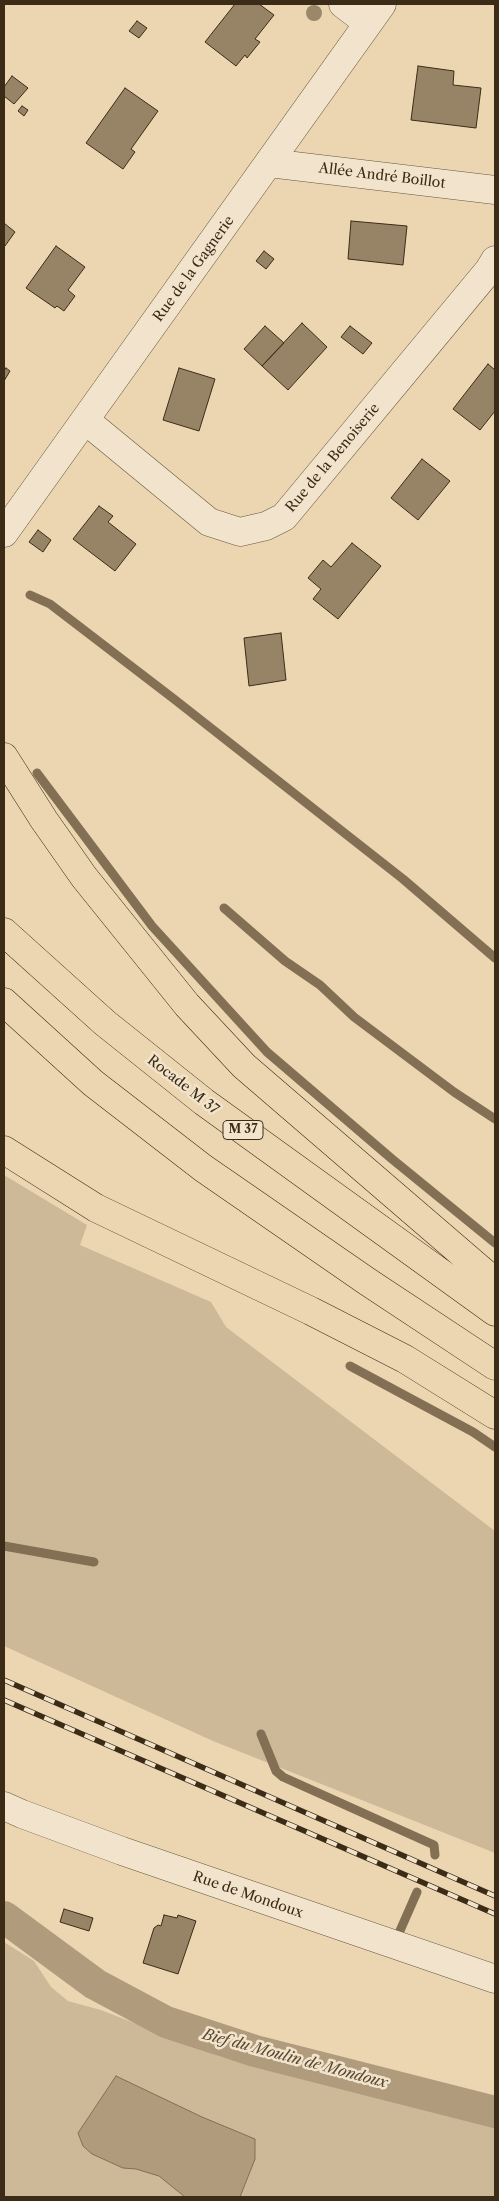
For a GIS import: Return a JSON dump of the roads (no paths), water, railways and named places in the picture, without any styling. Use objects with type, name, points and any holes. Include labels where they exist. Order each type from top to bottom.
[{"type":"highway","points":[[4,757],[44,820],[84,877],[135,943],[244,1066],[495,1282]]},
{"type":"highway","name":"Rocade M 37","points":[[4,932],[105,1023],[204,1102],[495,1312]]},
{"type":"highway","points":[[4,1002],[93,1083],[203,1168],[368,1282],[495,1366]]},
{"type":"highway","points":[[4,1150],[96,1208],[311,1311],[405,1359],[495,1415]]},
{"type":"street","points":[[343,4],[375,14]]},
{"type":"street","name":"Rue de la Gagnerie","points":[[4,533],[375,14]]},
{"type":"street","name":"Allée André Boillot","points":[[269,163],[495,190]]},
{"type":"street","name":"Rue de la Benoiserie","points":[[85,420],[209,522],[240,532],[266,526],[284,517],[489,270],[495,260]]},
{"type":"street","name":"Rue de Mondoux","points":[[4,1806],[131,1854],[495,1979]]},
{"type":"waterway","points":[[30,595],[50,604],[174,699],[403,879],[495,958]]},
{"type":"waterway","points":[[37,773],[152,926],[267,1052],[392,1159],[495,1243]]},
{"type":"waterway","points":[[224,908],[285,961],[320,985],[354,1017],[454,1092],[495,1119]]},
{"type":"waterway","points":[[350,1366],[473,1432],[495,1447]]},
{"type":"waterway","points":[[4,1546],[94,1562]]},
{"type":"waterway","points":[[261,1734],[276,1771],[283,1777],[434,1845],[435,1855]]},
{"type":"waterway","points":[[399,1933],[417,1892]]},
{"type":"waterway","name":"Bief du Moulin de Mondoux","points":[[4,1917],[95,1984],[166,2022],[255,2051],[495,2112]]},
{"type":"railway","points":[[4,1680],[495,1896]]},
{"type":"railway","points":[[4,1700],[495,1914]]}]
